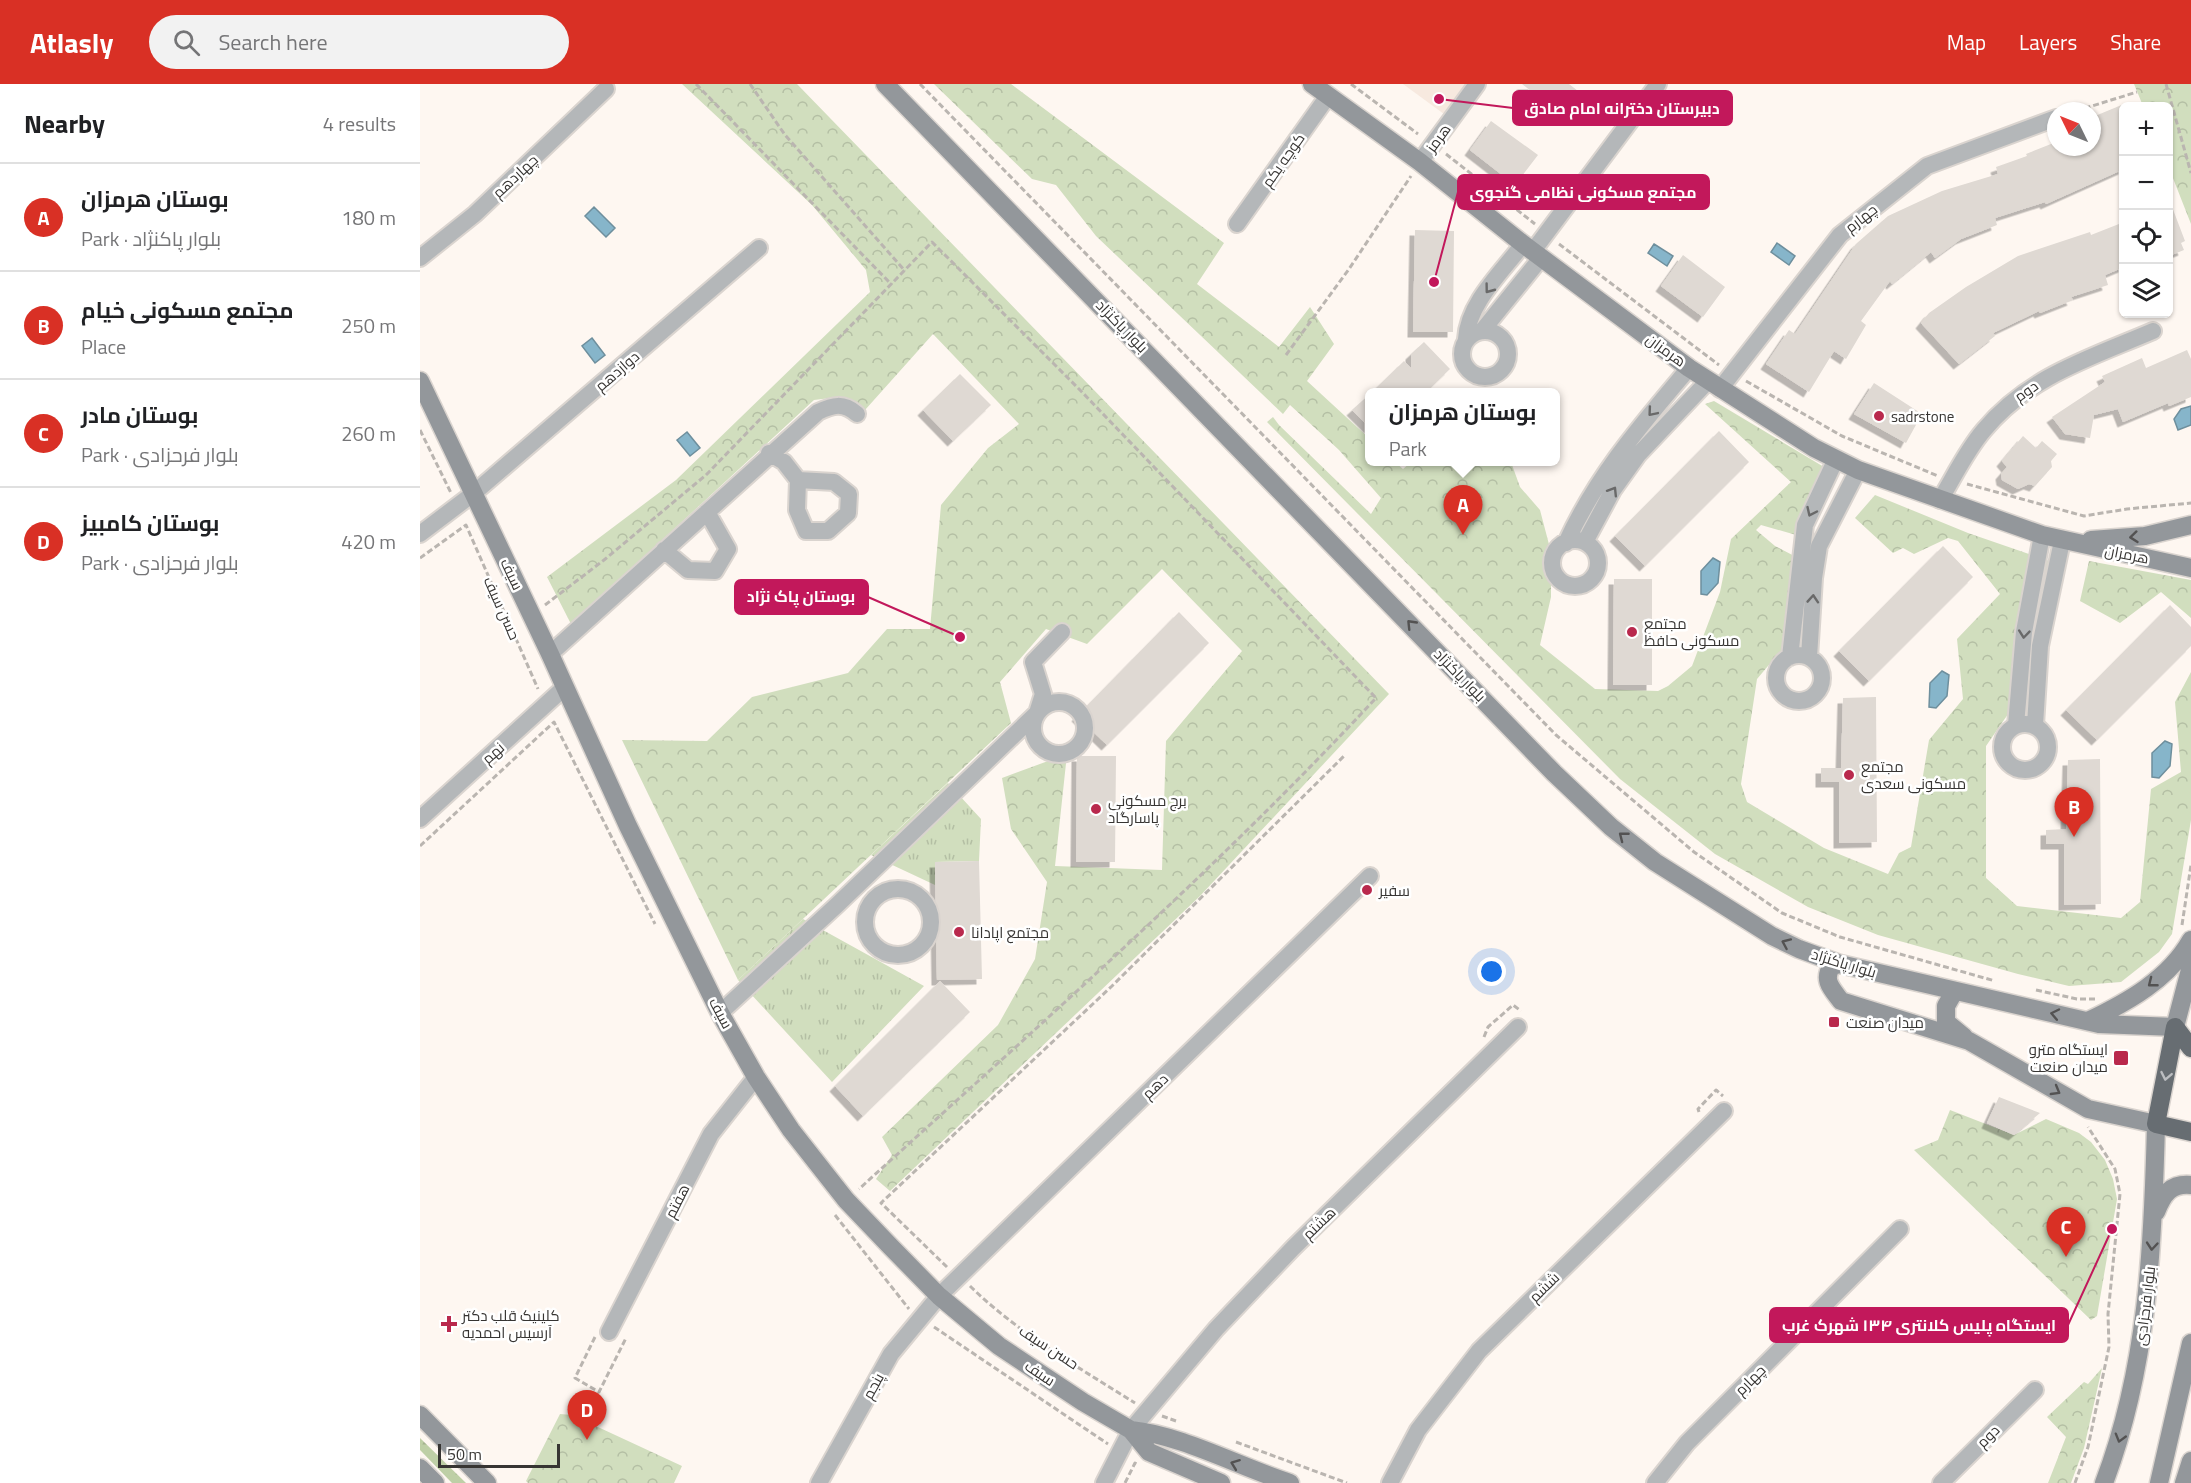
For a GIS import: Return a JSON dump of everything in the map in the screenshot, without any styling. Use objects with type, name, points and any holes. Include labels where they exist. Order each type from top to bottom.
[{"type":"highway","points":[[2183,1029],[2191,1048]]},
{"type":"highway","points":[[2183,1029],[2156,1124],[2191,1132]]},
{"type":"main road","name":"بلوار پاکنژاد","points":[[885,84],[1546,765],[1611,827],[1689,886],[1772,936],[1840,964],[2099,1024],[2183,1029]]},
{"type":"main road","name":"هرمزان","points":[[1312,84],[1420,162],[1532,251],[1689,368],[1836,459],[1858,470],[2042,536],[2191,568]]},
{"type":"main road","name":"سیف","points":[[420,381],[550,654],[628,825],[720,1013],[756,1077],[791,1130],[846,1200],[939,1296],[1032,1369],[1131,1430],[1149,1452],[1221,1483]]},
{"type":"main road","name":"هرمزان","points":[[2062,541],[2145,536],[2191,525]]},
{"type":"main road","points":[[2088,1021],[2118,1006],[2155,981],[2174,963],[2186,934]]},
{"type":"main road","points":[[1840,964],[1832,966],[1827,973],[1827,980],[1841,1001],[1969,1041]]},
{"type":"main road","points":[[2183,1029],[2191,966]]},
{"type":"main road","points":[[1954,992],[1946,1006],[1947,1022],[1969,1041],[2088,1109],[2156,1124]]},
{"type":"main road","name":"بلوار فرحزادی","points":[[2104,1483],[2118,1448],[2136,1374],[2147,1306],[2155,1216],[2156,1124]]},
{"type":"main road","points":[[2155,1216],[2160,1200],[2171,1188],[2182,1184],[2191,1185]]},
{"type":"main road","points":[[2159,1483],[2191,1343]]},
{"type":"main road","points":[[420,1415],[487,1483]]},
{"type":"main road","points":[[1131,1430],[1158,1433],[1240,1466],[1290,1483]]},
{"type":"main road","points":[[2184,1483],[2191,1461]]},
{"type":"main road","points":[[420,1468],[435,1483]]},
{"type":"street","name":"هرمز","points":[[1420,162],[1477,84]]},
{"type":"street","points":[[1482,331],[1532,251],[1658,84]]},
{"type":"street","name":"چهاردهم","points":[[420,258],[475,214],[606,89]]},
{"type":"street","name":"کوچه یکم","points":[[1237,224],[1328,96]]},
{"type":"street","name":"چهارم","points":[[1585,542],[1613,490],[1638,455],[1714,385],[1840,235],[1927,166],[2047,121]]},
{"type":"street","name":"دوازدهم","points":[[420,534],[474,493],[759,248]]},
{"type":"street","points":[[1466,339],[1475,332],[1494,332],[1501,337],[1508,350],[1505,366],[1493,375],[1478,376],[1466,368],[1461,353],[1466,339],[1467,324],[1477,305],[1532,251]]},
{"type":"street","name":"دوم","points":[[1940,500],[1978,437],[2009,403],[2032,385],[2057,372],[2152,332]]},
{"type":"street","points":[[1566,543],[1585,542],[1596,553],[1598,568],[1590,581],[1576,587],[1562,582],[1553,571],[1553,556],[1566,543],[1583,505],[1623,447],[1689,368]]},
{"type":"street","points":[[550,654],[818,412],[831,406],[848,406],[856,414]]},
{"type":"street","points":[[1623,447],[1638,455]]},
{"type":"street","points":[[770,453],[784,462],[798,480]]},
{"type":"street","points":[[1790,657],[1809,657],[1820,668],[1822,683],[1814,696],[1800,702],[1786,698],[1777,686],[1777,671],[1790,657],[1805,525],[1836,459]]},
{"type":"street","points":[[1809,657],[1814,578],[1819,546],[1858,470]]},
{"type":"street","points":[[664,550],[688,570],[714,571],[728,549],[707,512]]},
{"type":"street","points":[[2016,726],[2035,725],[2046,736],[2048,751],[2040,765],[2026,770],[2011,766],[2002,754],[2003,739],[2016,726],[2028,611],[2042,536]]},
{"type":"street","points":[[2035,725],[2040,646],[2062,541]]},
{"type":"street","points":[[1802,543],[1819,546]]},
{"type":"street","points":[[2028,611],[2045,615]]},
{"type":"street","points":[[720,1013],[837,905],[1037,713],[1043,694],[1034,662],[1062,632]]},
{"type":"street","name":"نهم","points":[[420,819],[565,687]]},
{"type":"street","name":"دهم","points":[[939,1296],[1370,876]]},
{"type":"street","points":[[898,888],[910,890],[920,896],[927,905],[932,926],[923,945],[904,955],[893,956],[883,952],[868,937],[865,916],[876,896],[898,888]]},
{"type":"street","points":[[837,905],[865,916]]},
{"type":"street","name":"هشتم","points":[[1104,1483],[1131,1430],[1216,1329],[1278,1264],[1518,1027]]},
{"type":"street","name":"هفتم","points":[[609,1332],[711,1134],[756,1077]]},
{"type":"street","name":"ششم","points":[[1390,1483],[1419,1430],[1479,1352],[1724,1111]]},
{"type":"street","name":"چهارم","points":[[1655,1483],[1687,1443],[1900,1229]]},
{"type":"street","name":"پنجم","points":[[819,1483],[891,1354],[939,1296]]},
{"type":"street","name":"دوم","points":[[1941,1483],[2035,1390]]},
{"type":"path","points":[[696,84],[892,285]]},
{"type":"path","points":[[750,84],[784,135],[905,271]]},
{"type":"path","points":[[920,84],[1556,735],[1694,852],[1782,914],[1840,937],[2005,984]]},
{"type":"path","points":[[1351,84],[1418,134]]},
{"type":"path","points":[[2166,84],[2191,173]]},
{"type":"path","points":[[2101,103],[2138,92]]},
{"type":"path","points":[[1445,154],[1536,225]]},
{"type":"path","points":[[1286,355],[1349,269],[1420,162]]},
{"type":"path","name":"هرمزان","points":[[1555,241],[1720,366]]},
{"type":"path","points":[[531,615],[604,560],[706,475],[932,242],[1080,390],[1376,698],[1320,758],[1166,909],[846,1200]]},
{"type":"path","points":[[420,430],[452,494]]},
{"type":"path","name":"حسن سیف","points":[[420,558],[466,525],[539,691]]},
{"type":"path","points":[[420,846],[554,722]]},
{"type":"path","points":[[953,1273],[881,1203],[1112,986],[1344,756]]},
{"type":"path","points":[[2186,934],[2191,865]]},
{"type":"path","points":[[2026,988],[2077,999],[2104,999]]},
{"type":"path","points":[[2074,1483],[2088,1447],[2109,1347],[2108,1314],[2120,1194],[2115,1169],[2084,1120]]},
{"type":"path","name":"حسن سیف","points":[[965,1281],[992,1308],[1028,1335],[1140,1406]]},
{"type":"path","points":[[928,1323],[1110,1446]]},
{"type":"path","points":[[1158,1414],[1180,1422]]},
{"type":"path","points":[[1236,1442],[1347,1483]]},
{"type":"path","points":[[1125,1483],[1135,1463]]},
{"type":"shaded area","points":[[1403,84],[1466,84],[1444,114]]},
{"type":"green space","points":[[682,84],[797,84],[1389,694],[1200,896],[890,1191],[876,1179],[892,1155],[882,1137],[998,1025],[1035,959],[1047,882],[1011,829],[1002,778],[1067,754],[1055,866],[1162,870],[1166,741],[1242,651],[1162,569],[1087,644],[1046,629],[1000,682],[1011,723],[738,980],[622,740],[707,741],[752,697],[848,673],[887,629],[930,629],[941,505],[988,448],[1019,424],[933,334],[865,410],[839,397],[814,400],[571,624],[547,577],[676,480],[870,292],[866,270],[812,205]]},
{"type":"green space","points":[[934,84],[1011,84],[1224,243],[1197,284],[1279,347],[1310,307],[1334,344],[1307,381],[1365,434],[1365,466],[1400,466],[1403,469],[1406,466],[1512,466],[1520,487],[1540,510],[1551,552],[1551,597],[1540,645],[1595,689],[1658,691],[1668,686],[1692,666],[1720,592],[1731,539],[1791,482],[1705,404],[1714,401],[1834,473],[1803,537],[1761,525],[1756,530],[1775,546],[1800,559],[1790,640],[1757,679],[1741,784],[1747,802],[1824,848],[1888,874],[1899,853],[1911,847],[1929,740],[1963,699],[1957,639],[2000,594],[1958,541],[1948,538],[1914,554],[1903,548],[1893,553],[1855,518],[1875,495],[1968,533],[2052,562],[2024,691],[1986,746],[1986,878],[2017,906],[2121,918],[2140,902],[2151,789],[2181,772],[2175,702],[2191,672],[2191,820],[2172,934],[2159,952],[2121,982],[2069,986],[1878,935],[1808,907],[1715,854],[1620,779],[1267,422],[1273,417],[1371,514],[1381,498],[1339,450],[1290,405],[1283,414],[1096,236],[1056,185],[1032,179]]},
{"type":"green space","points":[[2134,84],[2191,84],[2191,224],[2173,178],[2173,102],[2141,102]]},
{"type":"green space","points":[[2089,561],[2191,580],[2191,618],[2161,592],[2120,623],[2080,601]]},
{"type":"green space","points":[[948,783],[981,819],[979,861],[935,862],[935,885],[871,855]]},
{"type":"green space","points":[[803,919],[924,986],[832,1082],[738,980]]},
{"type":"green space","points":[[1950,1110],[2014,1135],[2046,1119],[2079,1133],[2091,1142],[2105,1160],[2113,1179],[2117,1199],[2097,1316],[2091,1320],[1914,1150],[1938,1140]]},
{"type":"green space","points":[[2102,1368],[2084,1448],[2071,1483],[2048,1483],[2066,1437],[2047,1417],[2084,1382],[2088,1384]]},
{"type":"green space","points":[[560,1414],[572,1415],[682,1466],[674,1483],[528,1483],[526,1481]]},
{"type":"green space","points":[[420,1438],[466,1483],[452,1483],[420,1450]]},
{"type":"water","points":[[594,207],[615,228],[606,237],[585,216]]},
{"type":"water","points":[[1777,243],[1795,256],[1789,265],[1771,252]]},
{"type":"water","points":[[1654,244],[1673,256],[1667,266],[1648,253]]},
{"type":"water","points":[[592,338],[605,355],[595,363],[582,346]]},
{"type":"water","points":[[2191,406],[2191,425],[2178,430],[2174,419],[2181,409]]},
{"type":"water","points":[[687,432],[700,448],[690,456],[677,440]]},
{"type":"water","points":[[1713,558],[1720,562],[1718,583],[1707,595],[1701,594],[1701,571]]},
{"type":"water","points":[[1942,671],[1949,675],[1947,696],[1936,708],[1929,707],[1930,683]]},
{"type":"water","points":[[2165,741],[2172,744],[2170,766],[2159,778],[2152,777],[2152,753]]},
{"type":"building","points":[[1522,84],[1569,84],[1578,91],[1561,115]]},
{"type":"building","points":[[2119,106],[2119,171],[2046,204],[2045,202],[1995,218],[1997,225],[1961,239],[1935,258],[1931,252],[1892,284],[1890,281],[1861,321],[1866,325],[1846,359],[1834,351],[1809,392],[1766,364],[1789,330],[1795,334],[1856,244],[1888,216],[1942,191],[1998,174],[1996,167],[2027,156],[2026,154],[2047,146],[2047,156],[2101,156],[2101,114]]},
{"type":"building","points":[[1491,121],[1538,155],[1515,185],[1470,150]]},
{"type":"building","points":[[2173,210],[2185,241],[2181,243],[2184,250],[2173,254]]},
{"type":"building","points":[[2119,224],[2119,269],[2105,275],[2108,285],[2071,297],[2073,300],[2040,313],[2039,311],[1993,333],[1995,336],[1959,364],[1921,323],[1929,313],[1966,287],[2018,256],[2090,232],[2091,235]]},
{"type":"building","points":[[1415,230],[1454,231],[1453,332],[1413,332]]},
{"type":"building","points":[[1683,255],[1725,287],[1703,317],[1661,286]]},
{"type":"building","points":[[1424,342],[1450,369],[1430,388],[1376,388],[1404,361],[1411,368],[1411,354]]},
{"type":"building","points":[[2187,350],[2191,359],[2191,397],[2169,406],[2168,403],[2123,422],[2118,409],[2094,415],[2090,438],[2065,434],[2052,417],[2105,382],[2102,376],[2142,358],[2146,368]]},
{"type":"building","points":[[960,374],[991,405],[953,441],[923,410]]},
{"type":"building","points":[[1874,383],[1922,414],[1906,443],[1854,414]]},
{"type":"building","points":[[1365,398],[1365,423],[1352,410]]},
{"type":"building","points":[[1719,431],[1749,462],[1645,566],[1615,536]]},
{"type":"building","points":[[2023,436],[2036,448],[2042,441],[2057,454],[2051,461],[2052,467],[2035,486],[2029,484],[2018,489],[2002,480],[2001,474],[2007,467],[2002,461]]},
{"type":"building","points":[[1943,546],[1973,577],[1869,681],[1839,651]]},
{"type":"building","name":"مجتمع مسکونی حافظ","points":[[1614,579],[1652,579],[1652,685],[1613,685]]},
{"type":"building","points":[[2170,605],[2191,627],[2191,646],[2097,740],[2066,710]]},
{"type":"building","points":[[1179,612],[1209,643],[1107,745],[1077,716]]},
{"type":"building","name":"مجتمع مسکونی سعدی","points":[[1876,697],[1877,842],[1839,843],[1839,782],[1821,782],[1821,768],[1841,768],[1843,698]]},
{"type":"building","name":"برج مسکونی پاسارگاد","points":[[1077,756],[1116,756],[1115,862],[1076,862]]},
{"type":"building","points":[[2100,759],[2101,904],[2064,905],[2064,844],[2046,844],[2046,830],[2066,829],[2068,760]]},
{"type":"building","name":"مجتمع اپادانا","points":[[979,861],[982,979],[937,980],[935,862]]},
{"type":"building","points":[[940,981],[970,1012],[863,1116],[835,1086]]},
{"type":"building","points":[[1999,1097],[2040,1113],[2014,1135],[1987,1123]]},
{"type":"place","name":"دبیرستان دخترانه امام صادق","points":[[1439,99]]},
{"type":"place","name":"مجتمع مسکونی نظامی گنجوی","points":[[1434,282]]},
{"type":"place","name":"sadrstone","points":[[1879,416]]},
{"type":"place","name":"بوستان هرمزان","points":[[1463,535]]},
{"type":"place","name":"مجتمع مسکونی حافظ","points":[[1632,632]]},
{"type":"place","name":"بوستان پاک نژاد","points":[[960,637]]},
{"type":"place","name":"مجتمع مسکونی سعدی","points":[[1849,775]]},
{"type":"place","name":"برج مسکونی پاسارگاد","points":[[1096,809]]},
{"type":"place","name":"مجتمع مسکونی خیام","points":[[2074,837]]},
{"type":"place","name":"سفیر","points":[[1367,890]]},
{"type":"place","name":"مجتمع اپادانا","points":[[959,932]]},
{"type":"place","name":"میدان صنعت","points":[[1834,1022]]},
{"type":"place","name":"ایستگاه مترو میدان صنعت","points":[[2121,1058]]},
{"type":"place","name":"ایستگاه پلیس کلانتری ۱۳۴ شهرک غرب","points":[[2112,1229]]},
{"type":"place","name":"بوستان مادر","points":[[2066,1257]]},
{"type":"place","name":"کلینیک قلب دکتر آرسیس احمدیه","points":[[449,1324]]},
{"type":"place","name":"بوستان کامبیز","points":[[587,1440]]}]
